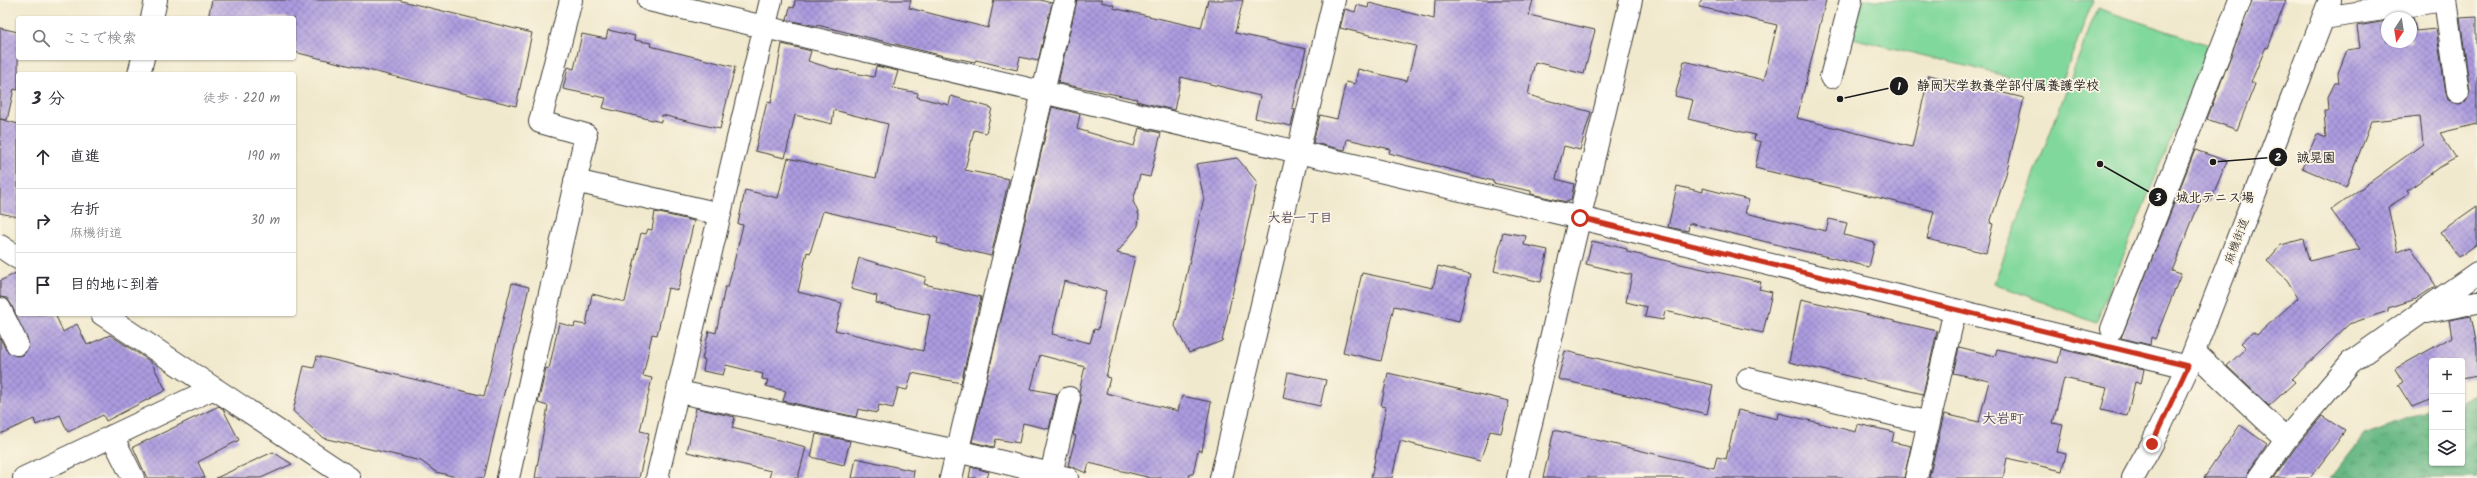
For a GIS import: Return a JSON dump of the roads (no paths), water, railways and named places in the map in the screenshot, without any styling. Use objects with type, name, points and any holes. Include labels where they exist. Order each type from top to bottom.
[{"type":"street","points":[[152,16],[156,0]]},
{"type":"street","points":[[508,478],[586,135],[540,122],[571,0]]},
{"type":"street","points":[[648,0],[1044,91],[1297,153],[1580,218],[1956,310],[2191,359],[2286,439]]},
{"type":"street","points":[[657,478],[679,392],[771,0]]},
{"type":"street","points":[[951,478],[1065,0]]},
{"type":"street","points":[[1220,478],[1334,0]]},
{"type":"street","points":[[1518,478],[1631,0]]},
{"type":"street","points":[[1831,77],[1851,0]]},
{"type":"street","points":[[2112,329],[2240,0]]},
{"type":"street","points":[[2327,9],[2444,0],[2458,92]]},
{"type":"street","name":"麻機街道","points":[[2134,478],[2152,444],[2191,359],[2327,9]]},
{"type":"street","points":[[140,72],[142,60]]},
{"type":"street","points":[[575,181],[720,214]]},
{"type":"street","points":[[0,246],[16,257]]},
{"type":"street","points":[[0,267],[16,259]]},
{"type":"street","points":[[2259,478],[2286,439],[2351,362],[2477,273]]},
{"type":"street","points":[[2418,314],[2477,302]]},
{"type":"street","points":[[0,309],[17,344]]},
{"type":"street","points":[[1916,478],[1956,310]]},
{"type":"street","points":[[105,316],[349,478]]},
{"type":"street","points":[[1748,379],[1929,423]]},
{"type":"street","points":[[24,478],[214,388]]},
{"type":"street","points":[[679,392],[957,451],[1059,476],[1069,398]]},
{"type":"street","points":[[112,436],[133,478]]},
{"type":"place","name":"静岡大学教養学部付属養護学校","points":[[1840,99]]},
{"type":"place","name":"誠晃園","points":[[2213,162]]},
{"type":"place","name":"城北テニス場","points":[[2100,164]]},
{"type":"district","name":"大岩一丁目","points":[[1300,218]]},
{"type":"district","name":"大岩町","points":[[2003,419]]}]
